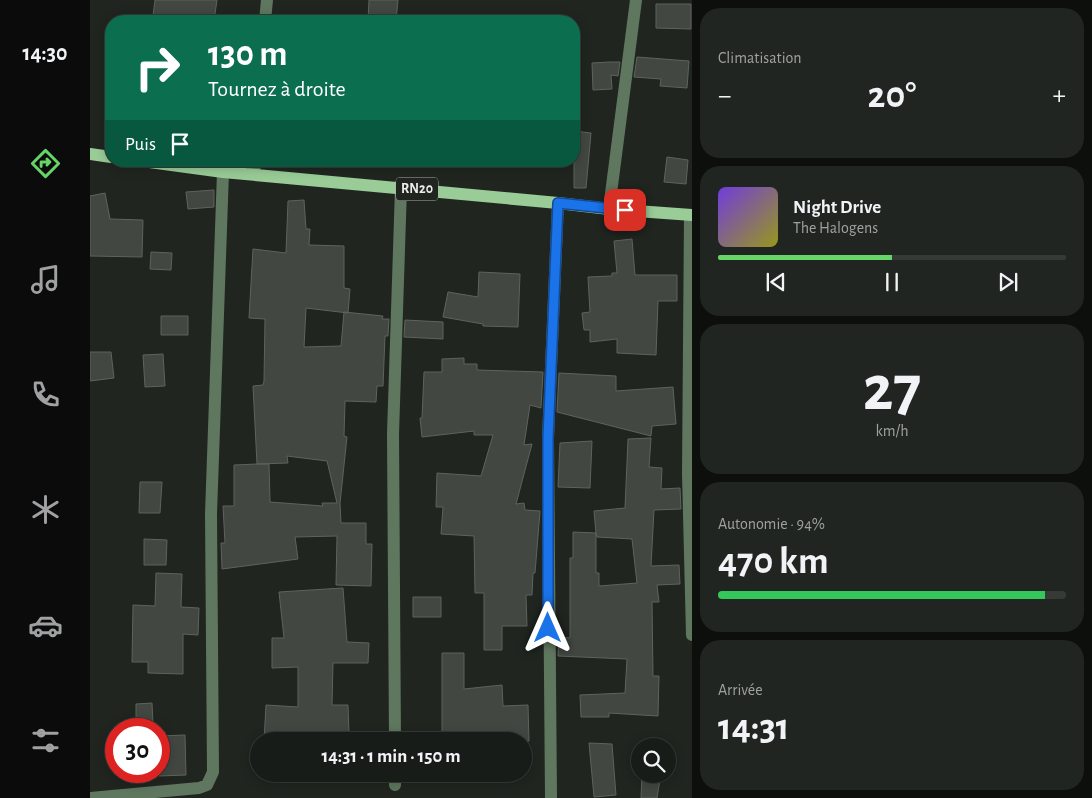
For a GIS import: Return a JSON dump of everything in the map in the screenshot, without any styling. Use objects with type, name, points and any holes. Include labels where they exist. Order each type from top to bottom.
[{"type":"main road","points":[[90,154],[105,156]]},
{"type":"main road","name":"RN20","points":[[186,167],[223,172],[254,168],[401,188],[608,209],[691,215]]},
{"type":"street","points":[[266,15],[267,0]]},
{"type":"street","points":[[608,209],[636,0]]},
{"type":"street","points":[[90,798],[200,788],[207,785],[213,772],[210,514],[223,172]]},
{"type":"street","points":[[395,732],[393,434],[401,188]]},
{"type":"street","points":[[551,798],[548,438],[558,203]]},
{"type":"street","points":[[691,215],[688,474],[692,635]]},
{"type":"building","points":[[155,0],[217,0],[215,15],[153,15]]},
{"type":"building","points":[[369,0],[398,0],[397,15],[368,15]]},
{"type":"building","points":[[656,4],[691,4],[691,29],[656,28]]},
{"type":"building","points":[[637,57],[689,61],[687,88],[660,86],[661,79],[634,77]]},
{"type":"building","points":[[620,62],[618,76],[611,75],[612,89],[593,90],[592,63]]},
{"type":"building","points":[[580,132],[591,133],[586,188],[574,188],[574,167],[580,167]]},
{"type":"building","points":[[667,157],[688,160],[686,184],[664,182]]},
{"type":"building","points":[[214,190],[214,207],[188,209],[186,192]]},
{"type":"building","points":[[105,193],[110,219],[143,220],[142,257],[90,256],[90,196]]},
{"type":"building","points":[[304,200],[306,229],[310,229],[309,245],[344,246],[344,288],[350,289],[348,312],[383,316],[382,319],[389,319],[388,336],[385,336],[383,386],[377,386],[376,402],[345,401],[344,436],[347,437],[340,503],[341,523],[366,523],[366,544],[372,544],[371,586],[336,585],[337,536],[295,537],[298,559],[222,569],[221,543],[225,543],[223,506],[234,506],[234,465],[257,464],[253,386],[263,385],[264,381],[265,319],[249,318],[253,249],[286,253],[288,201]],"holes":[[[306,308],[344,313],[341,346],[304,347]],[[287,456],[327,461],[337,503],[322,503],[323,506],[270,502],[269,464],[257,464],[288,463]]]},
{"type":"building","points":[[632,239],[635,275],[677,275],[677,301],[658,301],[656,355],[617,353],[617,339],[590,342],[590,330],[584,330],[582,313],[590,312],[588,277],[612,276],[612,273],[617,273],[614,241]]},
{"type":"building","points":[[151,252],[172,253],[171,270],[150,269]]},
{"type":"building","points":[[479,272],[520,274],[518,327],[483,326],[483,324],[443,317],[448,292],[478,297]]},
{"type":"building","points":[[161,316],[188,316],[188,335],[161,335]]},
{"type":"building","points":[[405,320],[443,322],[443,339],[404,337]]},
{"type":"building","points":[[90,352],[111,352],[114,378],[90,381]]},
{"type":"building","points":[[163,354],[165,386],[145,387],[143,355]]},
{"type":"building","points":[[464,358],[464,364],[477,364],[477,370],[543,372],[541,408],[530,405],[524,445],[532,444],[516,504],[524,503],[525,510],[540,511],[532,595],[526,595],[527,626],[502,626],[502,650],[484,650],[484,593],[475,593],[474,536],[441,534],[443,507],[436,507],[437,473],[481,476],[493,435],[474,435],[474,431],[422,437],[420,418],[422,418],[424,372],[442,372],[442,359]]},
{"type":"building","points":[[559,373],[616,376],[616,391],[673,387],[676,424],[652,426],[651,436],[557,412]]},
{"type":"building","points":[[651,438],[649,467],[662,468],[661,489],[680,488],[681,509],[654,510],[651,566],[679,565],[680,584],[657,585],[659,602],[652,602],[653,676],[659,676],[658,716],[609,713],[609,717],[581,717],[580,695],[625,693],[627,659],[558,656],[559,637],[570,638],[570,558],[573,558],[573,532],[596,533],[594,511],[625,508],[628,439]],"holes":[[[596,533],[597,537],[632,539],[637,583],[599,586],[599,573],[596,573]]]},
{"type":"building","points":[[592,441],[590,488],[558,487],[560,443]]},
{"type":"building","points":[[140,482],[162,482],[160,513],[139,513]]},
{"type":"building","points":[[144,539],[167,540],[166,565],[144,565]]},
{"type":"building","points":[[156,573],[182,574],[181,607],[199,608],[198,635],[183,634],[183,674],[148,673],[148,662],[132,662],[133,605],[155,606]]},
{"type":"building","points":[[343,588],[347,642],[369,643],[368,663],[333,663],[332,705],[348,705],[349,732],[264,732],[266,705],[298,707],[298,667],[272,668],[272,638],[284,638],[279,592]]},
{"type":"building","points":[[413,597],[441,597],[441,617],[413,617]]},
{"type":"building","points":[[442,653],[464,653],[464,689],[502,685],[503,706],[528,705],[529,732],[442,732]]},
{"type":"building","points":[[152,703],[153,718],[136,718],[136,704]]},
{"type":"building","points":[[185,735],[186,775],[170,776],[170,736]]},
{"type":"building","points":[[589,743],[612,744],[616,795],[594,797]]},
{"type":"building","points":[[642,783],[660,783],[657,798],[641,798]]},
{"type":"route","points":[[548,628],[548,438],[558,203],[625,210]]}]
